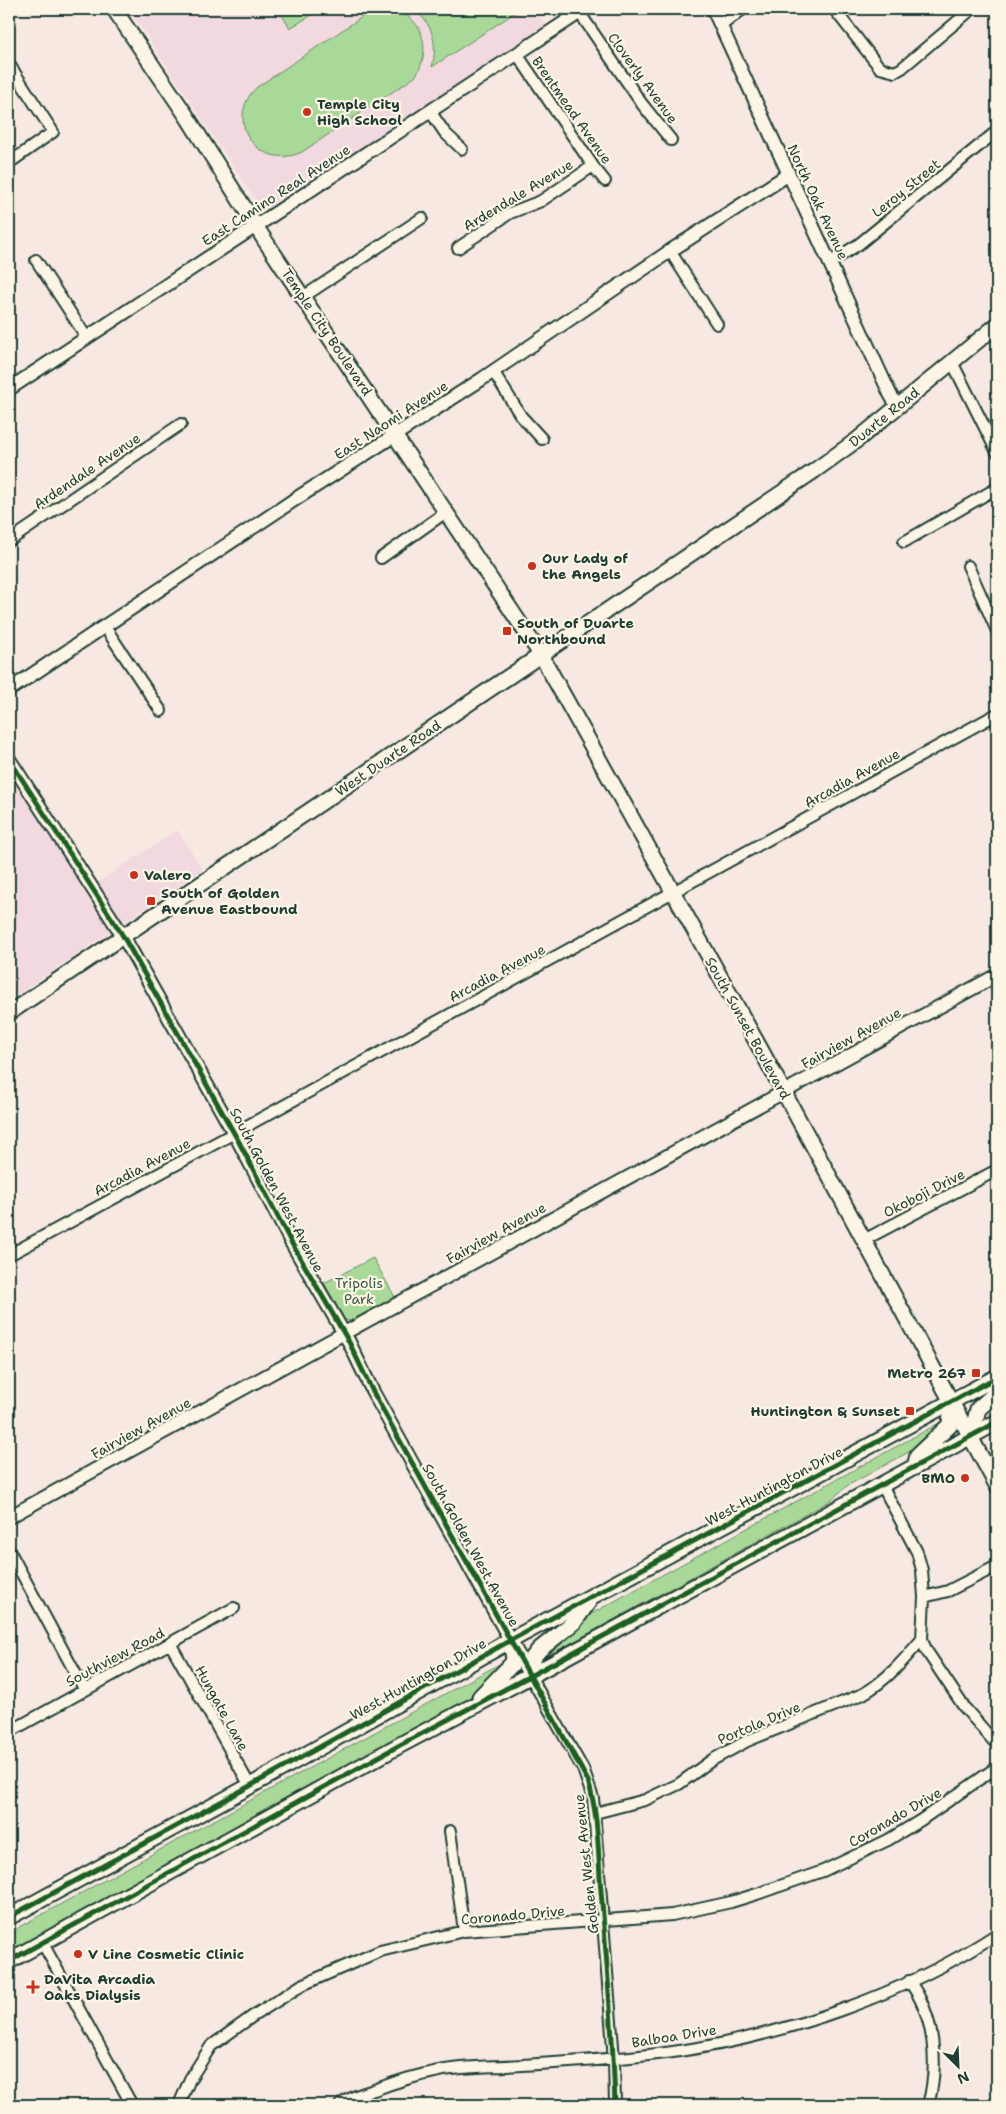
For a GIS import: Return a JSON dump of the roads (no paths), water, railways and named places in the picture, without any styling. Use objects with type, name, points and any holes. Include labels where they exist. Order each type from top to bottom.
[{"type":"main road","name":"Temple City Boulevard","points":[[114,9],[541,655]]},
{"type":"main road","name":"Duarte Road","points":[[767,503],[857,440],[997,326]]},
{"type":"main road","name":"West Duarte Road","points":[[9,1013],[767,503]]},
{"type":"main road","name":"South Sunset Boulevard","points":[[541,655],[784,1092],[997,1486]]},
{"type":"main road","name":"West Huntington Drive","points":[[9,1917],[250,1786],[511,1640],[997,1377]]},
{"type":"main road","points":[[971,1437],[978,1409],[997,1392]]},
{"type":"main road","points":[[915,1467],[918,1455],[950,1425],[952,1403]]},
{"type":"main road","points":[[9,1961],[470,1707],[997,1422]]},
{"type":"main road","points":[[530,1676],[532,1659],[539,1650],[574,1622],[591,1597]]},
{"type":"main road","points":[[470,1707],[512,1664],[514,1659],[511,1640]]},
{"type":"street","name":"North Oak Avenue","points":[[713,9],[722,25],[829,263],[897,406]]},
{"type":"street","points":[[722,25],[743,9]]},
{"type":"street","points":[[834,9],[880,68],[888,72],[895,72],[902,68],[972,9]]},
{"type":"street","name":"East Camino Real Avenue","points":[[9,389],[430,112],[580,10]]},
{"type":"street","name":"Cloverly Avenue","points":[[580,10],[642,104],[670,140]]},
{"type":"street","name":"Brentmead Avenue","points":[[517,54],[593,166],[605,180]]},
{"type":"street","points":[[9,64],[53,132],[9,163]]},
{"type":"street","points":[[430,112],[445,133],[462,149]]},
{"type":"street","name":"Leroy Street","points":[[829,263],[859,244],[997,131]]},
{"type":"street","name":"Ardendale Avenue","points":[[458,248],[510,213],[541,201],[593,166]]},
{"type":"street","name":"East Naomi Avenue","points":[[9,690],[789,174]]},
{"type":"street","points":[[303,297],[422,218]]},
{"type":"street","points":[[670,251],[717,324]]},
{"type":"street","points":[[36,260],[87,338]]},
{"type":"street","points":[[952,362],[997,452]]},
{"type":"street","points":[[493,371],[521,416],[542,439]]},
{"type":"street","name":"Ardendale Avenue","points":[[9,541],[181,424]]},
{"type":"street","points":[[904,542],[997,488]]},
{"type":"street","points":[[381,558],[446,512]]},
{"type":"street","points":[[968,566],[997,631]]},
{"type":"street","points":[[105,627],[161,711]]},
{"type":"street","name":"Arcadia Avenue","points":[[9,1255],[997,714]]},
{"type":"street","name":"South Golden West Avenue","points":[[9,759],[123,936],[234,1133],[291,1242],[344,1333],[373,1392],[511,1640]]},
{"type":"street","name":"Fairview Avenue","points":[[9,1517],[997,975]]},
{"type":"street","name":"Okoboji Drive","points":[[864,1240],[997,1170]]},
{"type":"street","points":[[882,1485],[918,1552],[922,1570],[924,1597],[922,1638],[926,1650],[949,1687],[997,1745]]},
{"type":"street","points":[[9,1550],[84,1689]]},
{"type":"street","points":[[924,1597],[948,1591],[997,1566]]},
{"type":"street","name":"Southview Road","points":[[9,1732],[234,1608]]},
{"type":"street","name":"Portola Drive","points":[[595,1813],[645,1800],[678,1784],[712,1760],[740,1744],[863,1694],[879,1685],[895,1670],[922,1638]]},
{"type":"street","name":"Golden West Avenue","points":[[511,1640],[583,1769],[592,1792],[614,2059],[614,2105]]},
{"type":"street","name":"Hungate Lane","points":[[170,1643],[250,1786]]},
{"type":"street","name":"Coronado Drive","points":[[179,2105],[190,2079],[211,2046],[253,2016],[302,1985],[380,1951],[464,1931],[672,1915],[757,1894],[823,1871],[888,1840],[922,1820],[997,1767]]},
{"type":"street","points":[[450,1831],[464,1931]]},
{"type":"street","name":"Balboa Drive","points":[[340,2105],[346,2100],[389,2084],[440,2071],[614,2059],[674,2052],[763,2033],[853,2005],[910,1981],[953,1960],[997,1934]]},
{"type":"street","points":[[42,1942],[132,2105]]},
{"type":"street","points":[[910,1981],[922,2004],[933,2047],[934,2069],[928,2105]]},
{"type":"place","name":"Temple City High School","points":[[307,112]]},
{"type":"place","name":"Our Lady of the Angels","points":[[532,566]]},
{"type":"place","name":"South of Duarte Northbound","points":[[507,631]]},
{"type":"place","name":"Valero","points":[[134,875]]},
{"type":"place","name":"South of Golden Avenue Eastbound","points":[[151,901]]},
{"type":"place","name":"Metro 267","points":[[976,1373]]},
{"type":"place","name":"Huntington & Sunset","points":[[910,1411]]},
{"type":"place","name":"BMO","points":[[965,1478]]},
{"type":"place","name":"V Line Cosmetic Clinic","points":[[78,1954]]},
{"type":"place","name":"DaVita Arcadia Oaks Dialysis","points":[[33,1987]]},
{"type":"park label","name":"Tripolis Park","points":[[359,1292]]}]
